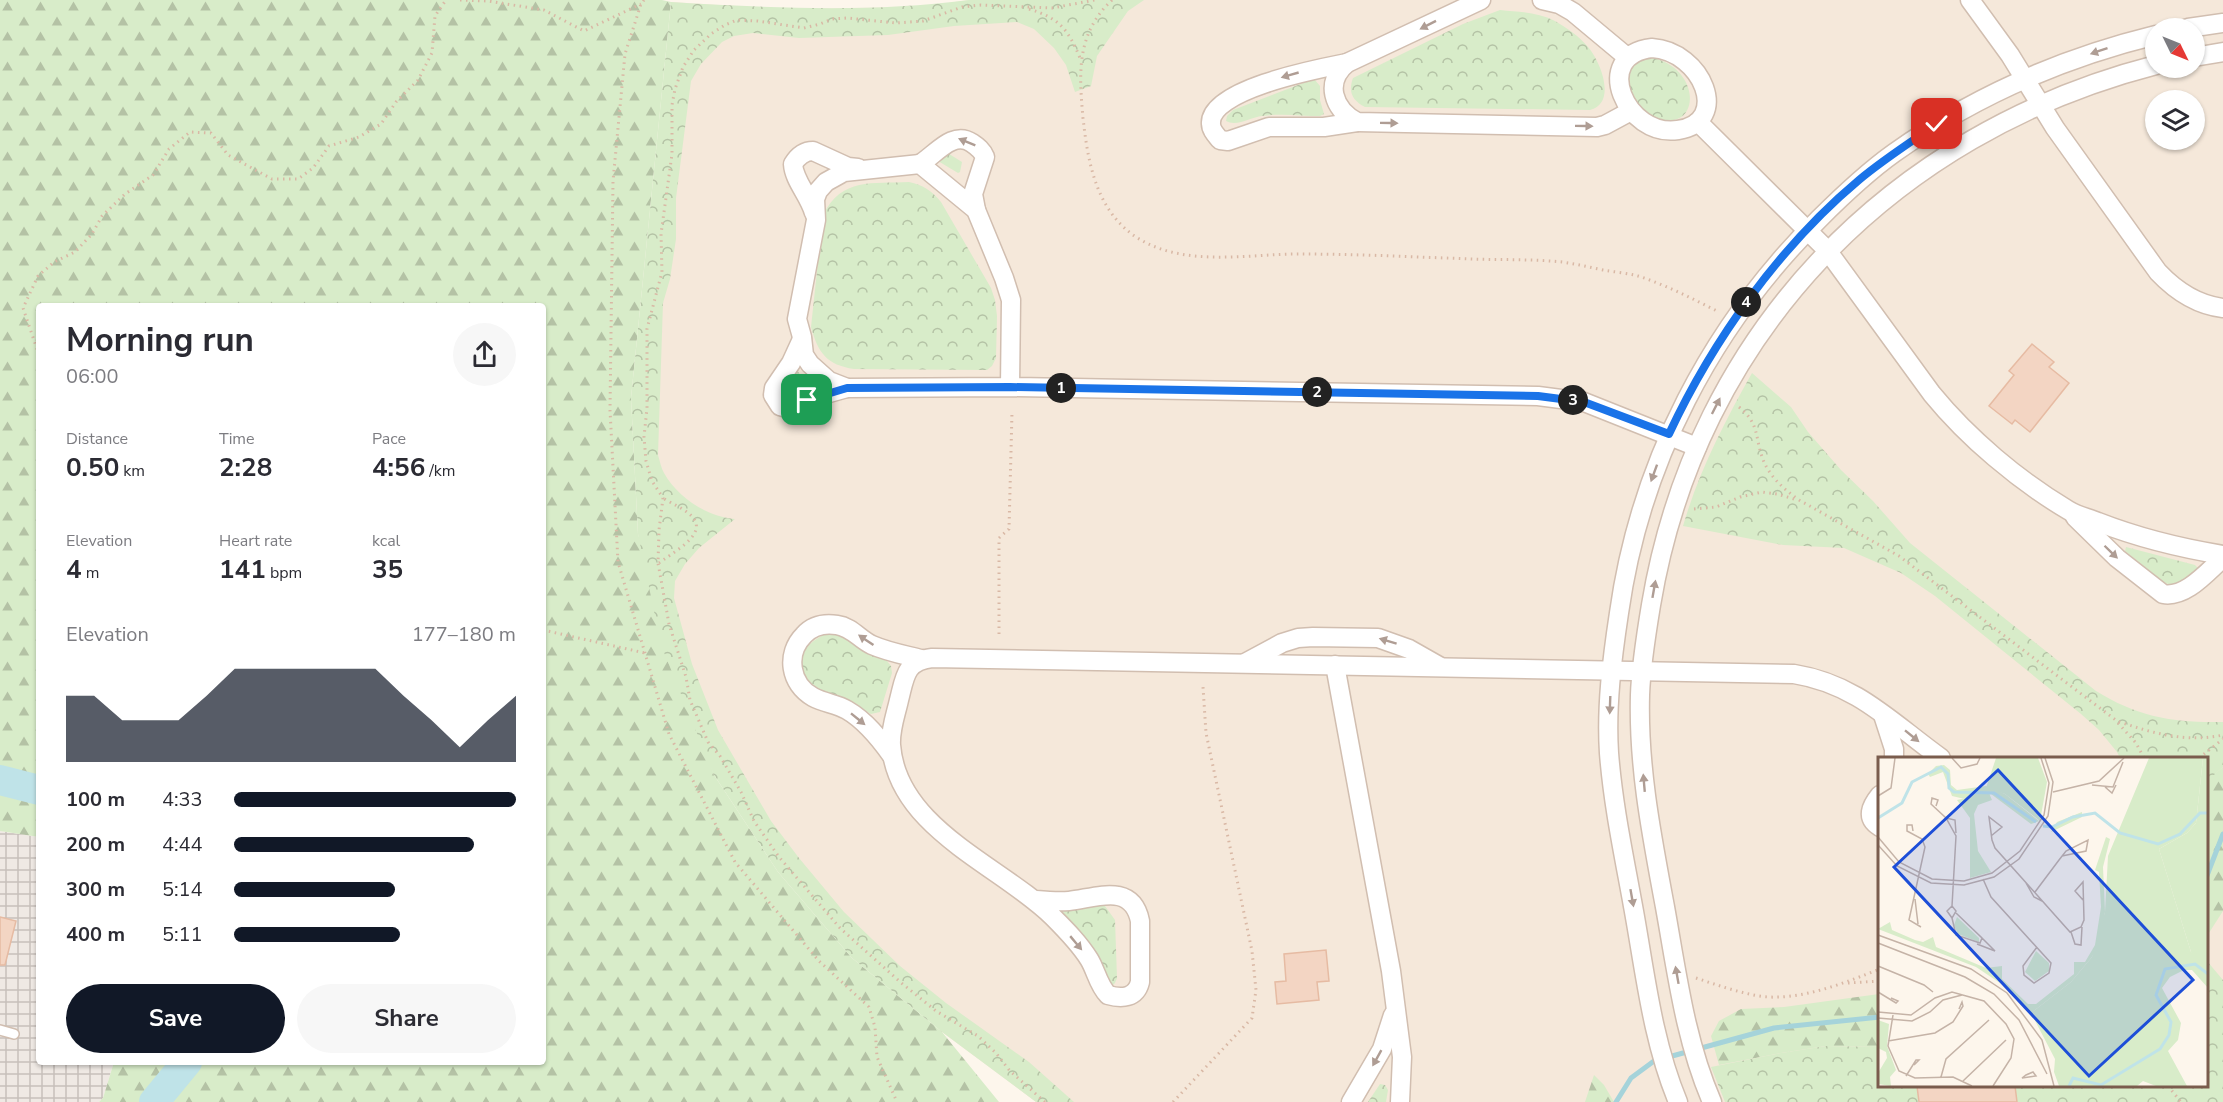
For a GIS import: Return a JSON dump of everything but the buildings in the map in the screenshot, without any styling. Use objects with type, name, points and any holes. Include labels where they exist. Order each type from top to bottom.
[{"type":"street","points":[[1542,0],[1570,6],[1628,57]]},
{"type":"street","points":[[1970,0],[2039,104],[2158,272],[2178,291],[2201,303],[2223,308]]},
{"type":"street","points":[[1357,122],[1347,117],[1335,99],[1334,80],[1337,71],[1347,63],[1477,1]]},
{"type":"street","points":[[2205,26],[2223,23]]},
{"type":"street","points":[[1677,1102],[1654,1022],[1609,752],[1612,670],[1624,578],[1639,514],[1669,434],[1693,385],[1748,299],[1808,230],[1858,181],[1937,124],[2024,79],[2059,65],[2145,38]]},
{"type":"street","points":[[1641,49],[1664,49],[1674,52],[1694,69],[1705,91],[1706,103],[1698,122],[1688,128],[1663,130],[1641,120],[1631,111],[1626,104],[1619,79],[1620,69],[1628,57],[1641,49]]},
{"type":"street","points":[[2205,55],[2223,52]]},
{"type":"street","points":[[1347,63],[1288,75],[1229,99],[1217,108],[1211,117],[1211,125],[1220,140],[1228,141],[1269,127],[1324,127],[1357,122],[1597,127],[1631,111]]},
{"type":"street","points":[[1712,1102],[1688,1033],[1645,803],[1641,748],[1640,693],[1654,583],[1668,524],[1697,447],[1719,399],[1772,318],[1827,250],[1877,204],[1953,150],[2016,115],[2097,83],[2145,68]]},
{"type":"street","points":[[1698,122],[1827,250],[1916,374],[1947,413],[1994,456],[2070,511],[2117,558],[2163,594],[2170,595],[2184,591],[2223,556]]},
{"type":"street","points":[[847,388],[829,381],[810,364],[804,355],[796,319],[816,220],[815,199],[818,190],[826,182],[844,172],[920,164],[957,138],[965,138],[975,144],[982,150],[984,156],[973,194],[976,210],[1011,300],[1010,387]]},
{"type":"street","points":[[816,220],[811,202],[795,177],[793,164],[797,158],[802,153],[813,151],[848,167],[866,169]]},
{"type":"street","points":[[920,164],[976,210]]},
{"type":"street","points":[[802,338],[791,363],[774,388],[773,395],[780,406],[791,409],[815,397],[847,388],[1010,387],[1538,396],[1584,402],[1697,447]]},
{"type":"street","points":[[2070,511],[2127,533],[2177,547],[2223,556]]},
{"type":"street","points":[[893,758],[878,736],[859,719],[847,710],[810,695],[801,687],[792,668],[791,657],[794,648],[808,631],[817,625],[847,627],[871,644],[921,659],[1770,672],[1818,678],[1860,697],[1938,757]]},
{"type":"street","points":[[1244,663],[1282,643],[1298,638],[1378,638],[1393,642],[1441,667]]},
{"type":"street","points":[[921,659],[913,664],[907,673],[892,726],[893,758],[901,779],[913,800],[954,844],[1036,900],[1077,943],[1089,960],[1101,987],[1108,995],[1123,998],[1137,991],[1140,982],[1140,921],[1138,913],[1128,900],[1113,895],[1060,902],[1036,900]]},
{"type":"street","points":[[1335,665],[1391,970],[1402,1057],[1400,1102]]},
{"type":"street","points":[[1883,715],[1894,749],[1894,757]]},
{"type":"street","points":[[1878,798],[1870,809],[1870,816],[1878,826]]},
{"type":"street","points":[[1351,1102],[1382,1049],[1395,1010]]},
{"type":"lane","points":[[0,1030],[14,1034]]},
{"type":"path","points":[[36,346],[23,308],[38,276],[54,262],[75,252],[92,234],[102,216],[125,194],[153,175],[169,149],[190,132],[211,133],[228,155],[272,179],[298,179],[313,168],[329,146],[359,137],[381,124],[396,102],[418,80],[432,53],[435,16],[446,0]]},
{"type":"path","points":[[460,0],[488,1],[544,10],[584,31],[641,4]]},
{"type":"path","points":[[644,0],[625,54],[613,182],[610,410],[618,562],[669,734],[735,862],[819,962],[869,1007],[875,1027],[877,1057],[897,1102]]},
{"type":"path","points":[[658,563],[688,542],[696,533],[697,527],[695,520],[688,513],[663,498],[652,481],[646,461],[644,437],[647,408],[647,329],[662,272],[661,234],[672,154],[672,105],[683,67],[694,50],[711,34],[737,20],[804,28],[832,19],[863,18],[896,23],[923,21],[962,8],[981,5],[1052,8],[1095,0]]},
{"type":"path","points":[[1112,0],[1104,7],[1093,26],[1083,46],[1080,59],[1087,150],[1099,193],[1115,220],[1137,237],[1163,250],[1205,258],[1300,254],[1563,262],[1636,276],[1681,292],[1717,311]]},
{"type":"path","points":[[1023,8],[1050,16],[1060,24],[1068,34],[1080,59]]},
{"type":"path","points":[[1739,407],[1754,423],[1764,464],[1785,490],[1899,556],[2117,721],[2136,742],[2143,757]]},
{"type":"path","points":[[999,634],[999,538],[1009,529],[1012,412]]},
{"type":"path","points":[[1694,509],[1716,507],[1740,497],[1762,492],[1799,500]]},
{"type":"path","points":[[663,498],[658,563],[669,624],[698,719],[708,742],[720,756],[741,792],[754,821],[779,857],[840,928],[936,1011],[978,1036],[996,1053],[1010,1071],[1045,1102]]},
{"type":"path","points":[[546,631],[645,653]]},
{"type":"path","points":[[1173,1102],[1252,1018],[1256,990],[1252,951],[1206,733],[1203,687]]},
{"type":"path","points":[[2117,721],[2155,733],[2178,737],[2207,739],[2223,737]]},
{"type":"path","points":[[2201,757],[2223,737]]},
{"type":"path","points":[[1696,978],[1761,996],[1812,992],[1844,984],[1878,970]]},
{"type":"path","points":[[1844,984],[1878,981]]},
{"type":"path","points":[[2169,1087],[2181,1102]]},
{"type":"shaded area","points":[[969,0],[2223,0],[2223,1102],[1036,1102],[942,1032],[714,775],[638,534],[671,2],[785,9],[920,7]]},
{"type":"shaded area","points":[[0,831],[36,837],[36,1065],[113,1065],[103,1098],[99,1102],[0,1102]]},
{"type":"green space","points":[[0,0],[662,0],[671,2],[631,398],[638,534],[714,775],[778,872],[852,958],[942,1032],[999,1102],[99,1102],[103,1098],[113,1065],[546,1065],[546,303],[36,303],[36,837],[0,831]]},
{"type":"green space","points":[[969,0],[1144,0],[1128,11],[1097,56],[1091,86],[1075,92],[1066,65],[1054,48],[1034,29],[1017,22],[954,26],[888,35],[799,38],[753,33],[734,36],[722,42],[701,64],[691,81],[676,198],[676,239],[670,279],[663,303],[658,455],[664,473],[685,498],[704,510],[735,519],[699,548],[685,564],[675,581],[674,598],[692,664],[718,730],[771,821],[844,912],[900,966],[946,1003],[1029,1062],[1074,1102],[1036,1102],[942,1032],[852,958],[778,872],[714,775],[661,645],[638,534],[631,398],[671,2],[857,8]]},
{"type":"green space","points":[[1500,10],[1548,18],[1564,26],[1581,39],[1598,62],[1604,82],[1603,99],[1598,106],[1590,110],[1365,107],[1352,95],[1353,78],[1463,24]]},
{"type":"green space","points":[[1648,57],[1666,63],[1679,73],[1687,85],[1690,98],[1688,110],[1680,118],[1668,120],[1651,116],[1632,102],[1625,70],[1629,65]]},
{"type":"green space","points":[[1315,80],[1320,86],[1320,100],[1324,114],[1320,116],[1276,115],[1235,123],[1226,121],[1227,116],[1233,110]]},
{"type":"green space","points":[[946,152],[962,162],[960,172],[938,161]]},
{"type":"green space","points":[[909,182],[934,194],[941,202],[991,288],[997,316],[996,358],[987,370],[854,369],[830,361],[817,344],[811,327],[823,215],[839,194],[849,188],[871,183]]},
{"type":"green space","points":[[794,367],[806,381],[805,384],[789,392],[780,384]]},
{"type":"green space","points":[[1752,373],[1791,407],[1808,432],[1841,470],[1873,501],[1910,543],[2096,691],[2127,707],[2157,717],[2223,722],[2223,767],[2208,780],[2208,757],[2120,757],[2099,730],[2081,714],[1935,596],[1901,573],[1844,548],[1783,545],[1683,526],[1713,448]]},
{"type":"green space","points":[[2126,547],[2195,565],[2198,568],[2181,581],[2170,585],[2125,551]]},
{"type":"green space","points":[[826,634],[841,635],[861,650],[887,661],[891,666],[892,673],[880,712],[871,714],[851,701],[816,687],[803,673],[801,665],[805,650],[817,638]]},
{"type":"green space","points":[[2223,767],[2223,911],[2208,934],[2208,779]]},
{"type":"green space","points":[[1096,905],[1105,906],[1115,920],[1117,978],[1111,987],[1060,914],[1065,910]]},
{"type":"green space","points":[[2208,962],[2223,980],[2223,1102],[1725,1102],[1711,1067],[1826,1046],[1878,1047],[1878,1087],[2208,1087]]},
{"type":"green space","points":[[1878,994],[1878,1047],[1826,1046],[1719,1065],[1711,1036],[1719,1021],[1741,1009],[1784,1007]]},
{"type":"green space","points":[[1594,1075],[1604,1085],[1614,1102],[1585,1102]]},
{"type":"green space","points":[[1380,1084],[1385,1085],[1388,1090],[1386,1102],[1368,1102]]},
{"type":"waterway","points":[[0,780],[36,789]]},
{"type":"waterway","points":[[2208,873],[2223,834]]},
{"type":"waterway","points":[[1616,1102],[1631,1078],[1654,1061],[1774,1028],[1878,1017]]},
{"type":"waterway","points":[[154,1102],[185,1065]]},
{"type":"route","points":[[807,400],[847,388],[1010,387],[1538,396],[1584,402],[1669,434],[1693,385],[1713,352],[1748,299],[1789,250],[1858,181],[1937,124]]}]
